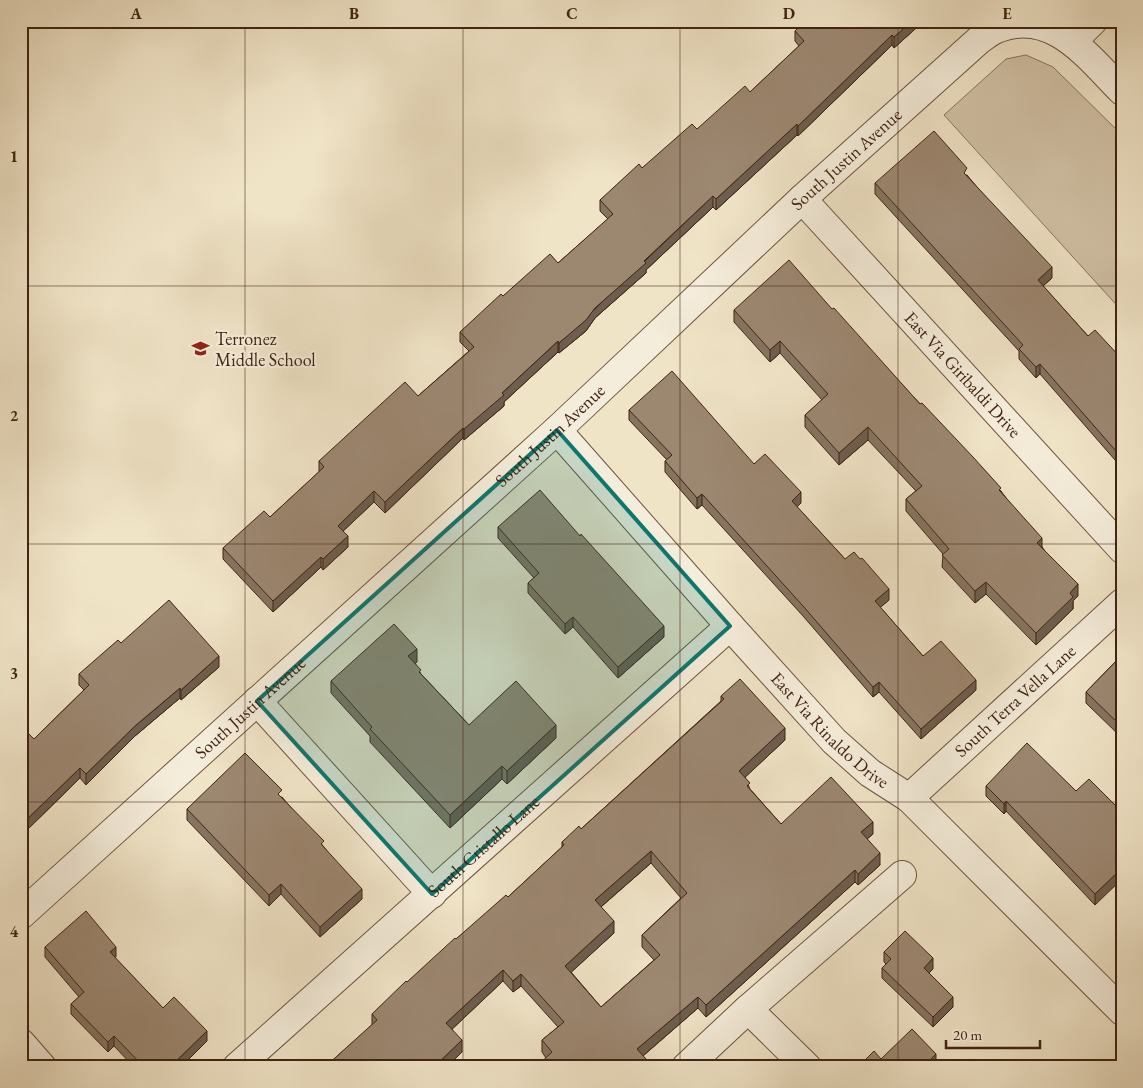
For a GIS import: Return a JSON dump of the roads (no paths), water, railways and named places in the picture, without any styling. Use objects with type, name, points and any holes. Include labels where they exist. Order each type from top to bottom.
[{"type":"street","points":[[1073,41],[1093,21]]},
{"type":"street","name":"South Justin Avenue","points":[[21,915],[557,430],[802,199],[979,40],[997,28],[1018,23],[1044,26],[1073,41],[1122,91]]},
{"type":"street","name":"East Via Giribaldi Drive","points":[[802,199],[1122,549]]},
{"type":"street","name":"East Via Rinaldo Drive","points":[[557,430],[834,741],[870,774],[909,798],[1122,1010]]},
{"type":"street","name":"South Terra Vella Lane","points":[[909,798],[1122,603]]},
{"type":"street","name":"South Cristallo Lane","points":[[238,1067],[730,626]]},
{"type":"street","points":[[257,701],[432,894]]},
{"type":"street","points":[[686,1067],[748,1009],[902,875]]},
{"type":"street","points":[[748,1009],[807,1067]]},
{"type":"street","points":[[21,1043],[42,1067]]},
{"type":"place","name":"Terronez Middle School","points":[[201,349]]}]
